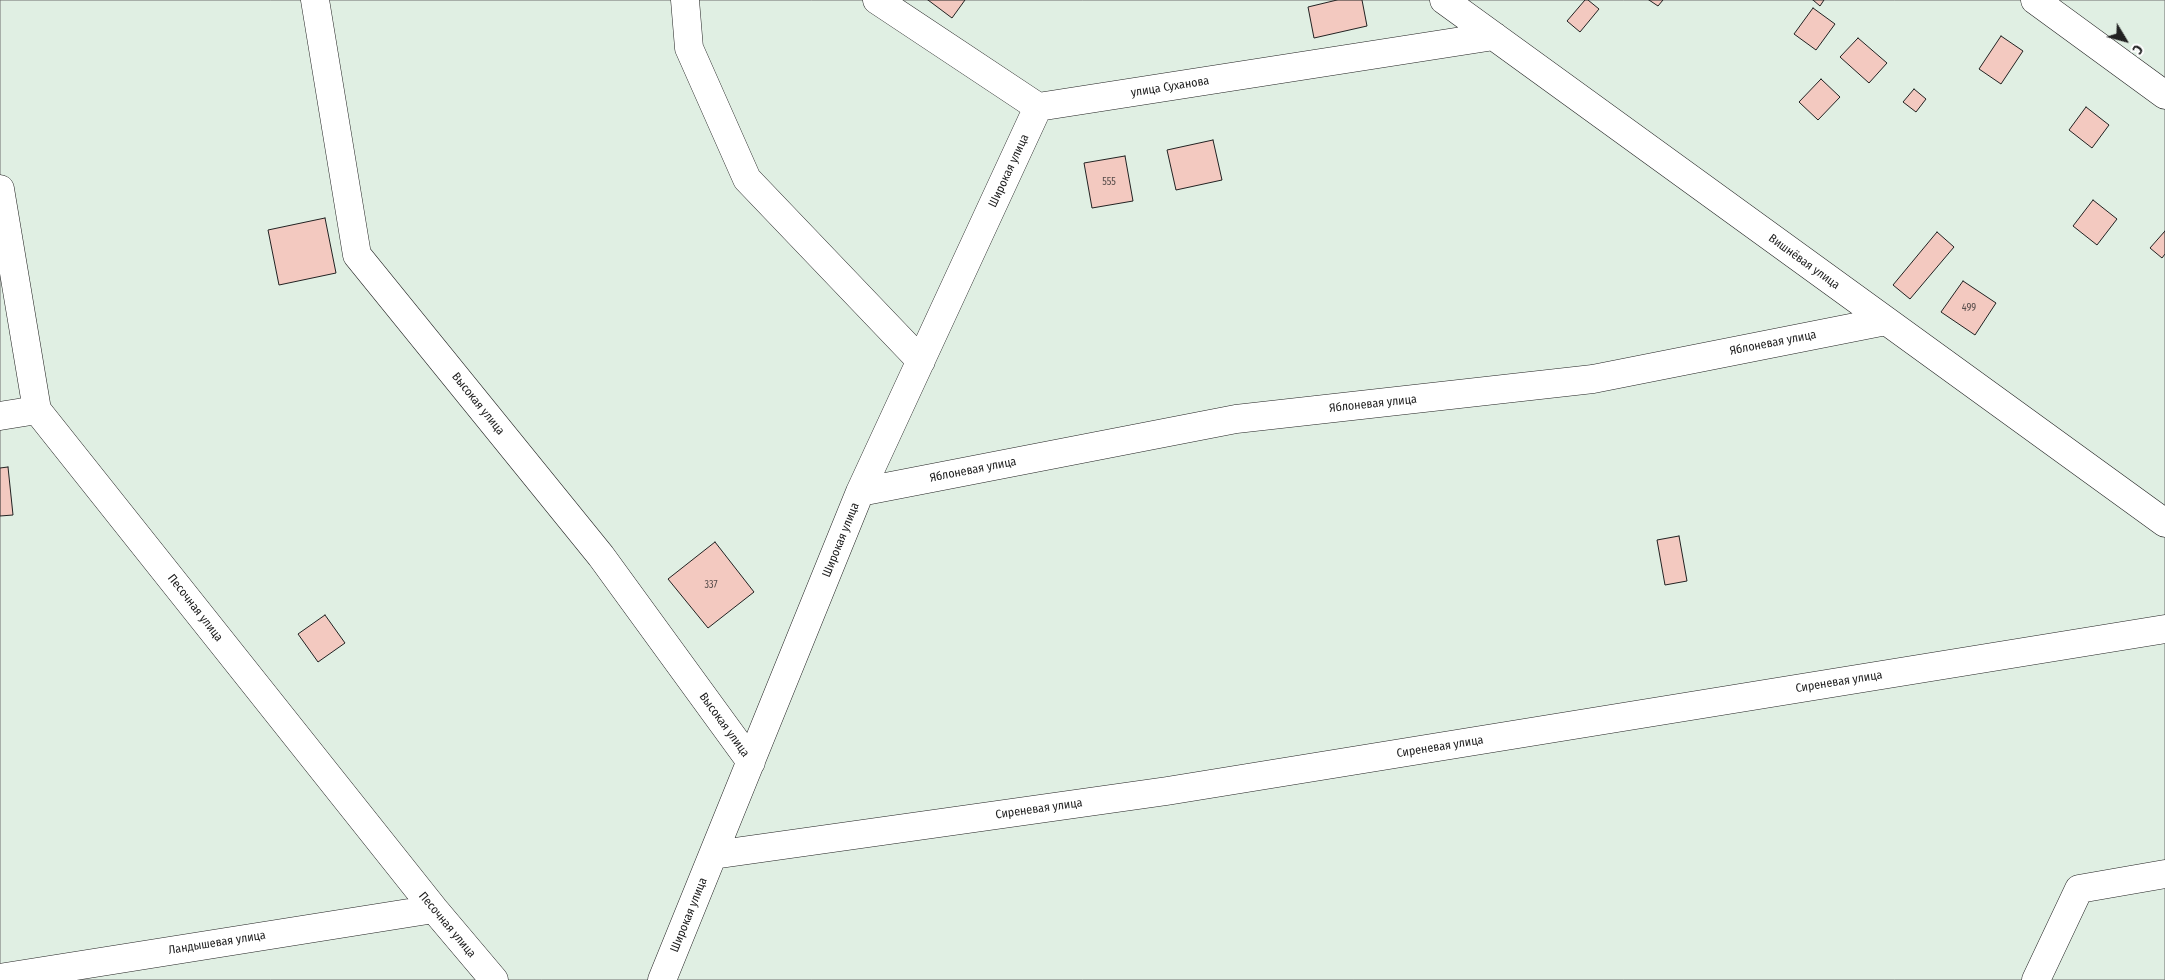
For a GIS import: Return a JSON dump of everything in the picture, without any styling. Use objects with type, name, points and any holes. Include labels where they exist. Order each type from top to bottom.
[{"type":"lane","name":"Высокая улица","points":[[315,0],[357,255],[601,556],[751,762]]},
{"type":"lane","points":[[685,0],[689,48],[747,179],[921,361]]},
{"type":"lane","points":[[877,0],[1038,107]]},
{"type":"lane","name":"Вишнёвая улица","points":[[1444,0],[2165,523]]},
{"type":"lane","points":[[2035,0],[2165,95]]},
{"type":"lane","name":"улица Суханова","points":[[1038,107],[1494,36]]},
{"type":"lane","name":"Широкая улица","points":[[662,980],[860,492],[1038,107]]},
{"type":"lane","name":"Песочная улица","points":[[0,189],[38,410],[434,909],[494,980]]},
{"type":"lane","name":"Яблоневая улица","points":[[860,492],[1236,419],[1593,379],[1886,320]]},
{"type":"lane","points":[[0,416],[38,410]]},
{"type":"lane","name":"Сиреневая улица","points":[[713,855],[1167,791],[2165,629]]},
{"type":"lane","points":[[2036,980],[2079,889],[2165,874]]},
{"type":"lane","name":"Ландышевая улица","points":[[0,978],[434,909]]},
{"type":"green space","points":[[0,0],[2165,0],[2165,980],[0,980]]},
{"type":"building","points":[[928,0],[965,0],[952,18]]},
{"type":"building","points":[[1337,0],[1362,0],[1367,26],[1314,38],[1308,7]]},
{"type":"building","points":[[1585,0],[1588,0],[1599,9],[1580,32],[1567,21]]},
{"type":"building","points":[[1649,0],[1663,0],[1658,6]]},
{"type":"building","points":[[1813,0],[1824,0],[1820,6]]},
{"type":"building","points":[[1813,8],[1835,24],[1816,50],[1794,34]]},
{"type":"building","points":[[2001,36],[2023,51],[2001,84],[1979,69]]},
{"type":"building","points":[[1858,38],[1887,63],[1869,83],[1840,57]]},
{"type":"building","points":[[1821,79],[1840,97],[1818,120],[1799,102]]},
{"type":"building","points":[[1914,89],[1926,99],[1916,112],[1903,102]]},
{"type":"building","points":[[2086,107],[2109,125],[2092,148],[2069,130]]},
{"type":"building","points":[[1213,140],[1222,180],[1176,190],[1167,150]]},
{"type":"building","points":[[1125,156],[1133,201],[1092,208],[1084,163]]},
{"type":"building","points":[[2093,200],[2117,219],[2097,245],[2073,226]]},
{"type":"building","points":[[325,218],[336,273],[279,285],[268,230]]},
{"type":"building","points":[[2165,231],[2165,254],[2162,258],[2150,248]]},
{"type":"building","points":[[1937,232],[1954,247],[1910,299],[1893,285]]},
{"type":"building","points":[[1963,281],[1996,303],[1975,335],[1941,312]]},
{"type":"building","points":[[8,467],[13,515],[0,516],[0,468]]},
{"type":"building","points":[[1679,536],[1687,581],[1665,585],[1657,540]]},
{"type":"building","points":[[715,542],[754,592],[708,628],[668,579]]},
{"type":"building","points":[[325,615],[345,643],[318,662],[298,634]]}]
